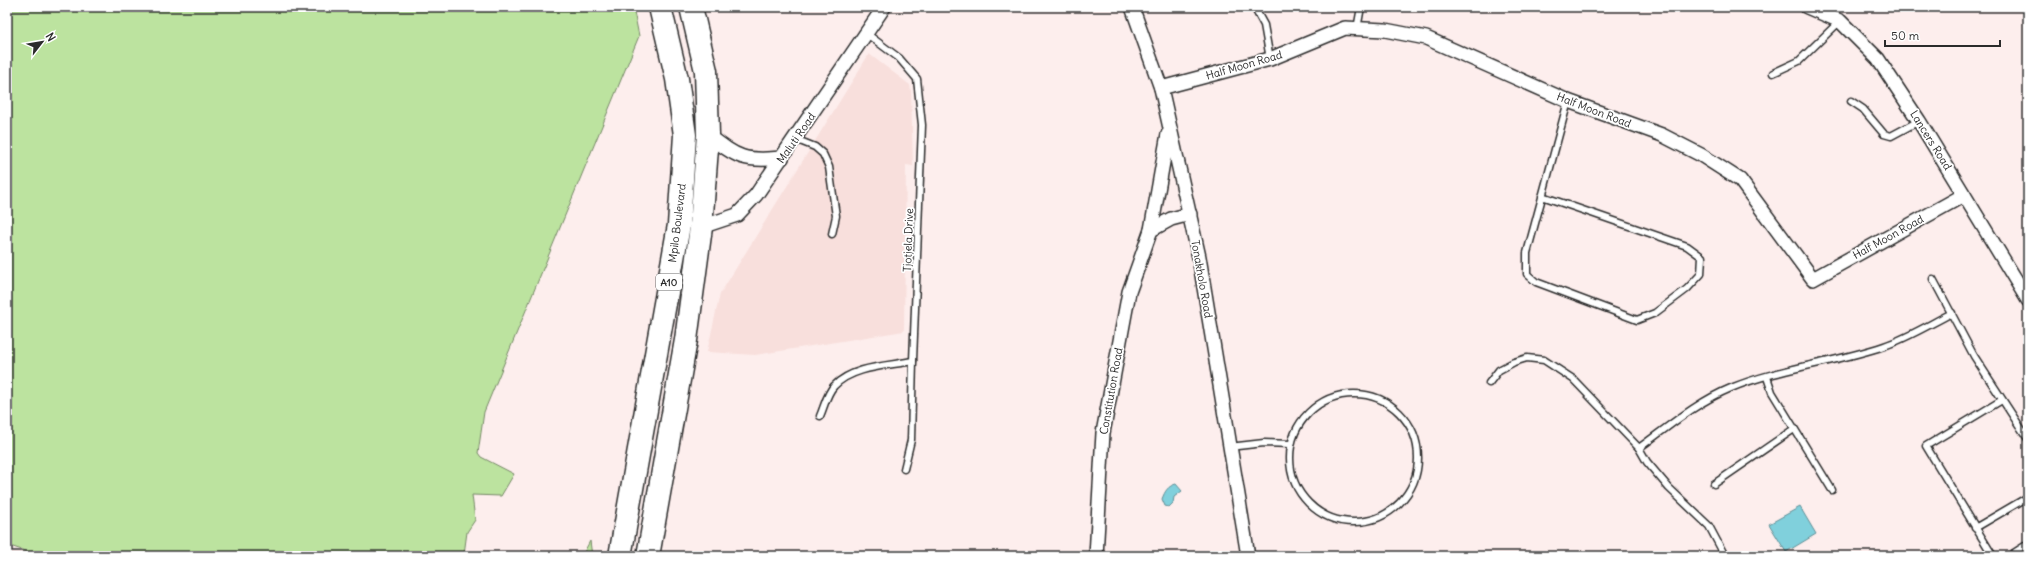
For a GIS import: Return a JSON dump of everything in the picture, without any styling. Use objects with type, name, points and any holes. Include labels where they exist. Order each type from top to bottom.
[{"type":"highway","name":"Mpilo Boulevard","points":[[620,556],[679,225],[685,134],[677,79],[660,7]]},
{"type":"highway","name":"Mpilo Boulevard","points":[[648,556],[686,340],[701,226],[708,135],[706,70],[691,7]]},
{"type":"street","name":"Maluti Road","points":[[679,225],[701,226],[737,214],[756,195],[884,7]]},
{"type":"street","name":"Tonakholo Road","points":[[1132,7],[1161,88],[1199,256],[1248,556]]},
{"type":"street","name":"Lancers Road","points":[[1807,7],[1840,21],[1878,59],[1919,120],[2028,300]]},
{"type":"street","name":"Half Moon Road","points":[[1161,88],[1270,59],[1344,28],[1385,30],[1426,38],[1568,101],[1662,135],[1701,155],[1740,180],[1813,279],[1964,195]]},
{"type":"street","name":"Constitution Road","points":[[1096,556],[1103,434],[1129,292],[1151,230],[1169,128]]},
{"type":"street","points":[[708,135],[738,157],[756,161],[782,158]]},
{"type":"street","points":[[1151,230],[1171,219],[1190,214]]},
{"type":"lane","points":[[1254,7],[1264,25],[1270,59]]},
{"type":"lane","points":[[1358,28],[1360,7]]},
{"type":"lane","points":[[1774,73],[1799,62],[1840,21]]},
{"type":"lane","name":"Tjotjela Drive","points":[[867,34],[899,58],[917,80],[922,125],[911,440],[904,469]]},
{"type":"lane","points":[[1542,196],[1687,246],[1702,257],[1701,274],[1688,289],[1655,313],[1637,320],[1536,282],[1527,274],[1527,253],[1542,196],[1568,101]]},
{"type":"lane","points":[[1851,101],[1863,109],[1884,134],[1891,136],[1919,120]]},
{"type":"lane","points":[[795,139],[815,147],[823,154],[829,166],[836,216],[832,234]]},
{"type":"lane","points":[[1933,279],[1974,356],[2002,400],[2026,433],[2028,440]]},
{"type":"lane","points":[[1639,448],[1698,406],[1731,388],[1884,346],[1908,336],[1952,313]]},
{"type":"lane","points":[[1489,383],[1499,370],[1514,362],[1527,358],[1544,360],[1573,379],[1639,448],[1647,462],[1669,488],[1708,526],[1725,556]]},
{"type":"lane","points":[[820,416],[834,386],[843,379],[856,372],[913,361]]},
{"type":"lane","points":[[1767,377],[1772,392],[1832,490]]},
{"type":"lane","points":[[1350,393],[1366,394],[1382,400],[1396,409],[1407,421],[1415,436],[1418,453],[1417,469],[1412,487],[1401,502],[1386,514],[1369,520],[1350,522],[1332,519],[1311,506],[1302,497],[1293,481],[1289,462],[1290,444],[1296,428],[1306,414],[1318,403],[1333,396],[1350,393]]},
{"type":"lane","points":[[1993,556],[1926,446],[2002,400]]},
{"type":"lane","points":[[1714,484],[1794,429]]},
{"type":"lane","points":[[1229,447],[1264,443],[1290,444]]},
{"type":"lane","points":[[1976,528],[2028,497]]},
{"type":"lane","points":[[2009,556],[2028,544]]},
{"type":"shaded area","points":[[869,54],[910,85],[911,91],[913,166],[906,165],[904,331],[755,355],[707,352],[720,294]]},
{"type":"green space","points":[[7,7],[633,7],[639,36],[484,412],[478,453],[481,457],[514,474],[501,496],[472,495],[475,520],[467,532],[464,554],[466,556],[40,556],[7,545]]},
{"type":"green space","points":[[590,541],[592,556],[582,556]]},
{"type":"water","points":[[1176,484],[1182,491],[1174,497],[1173,503],[1169,507],[1165,506],[1162,499],[1164,494],[1167,489]]},
{"type":"water","points":[[1800,507],[1816,534],[1786,552],[1769,524]]}]
